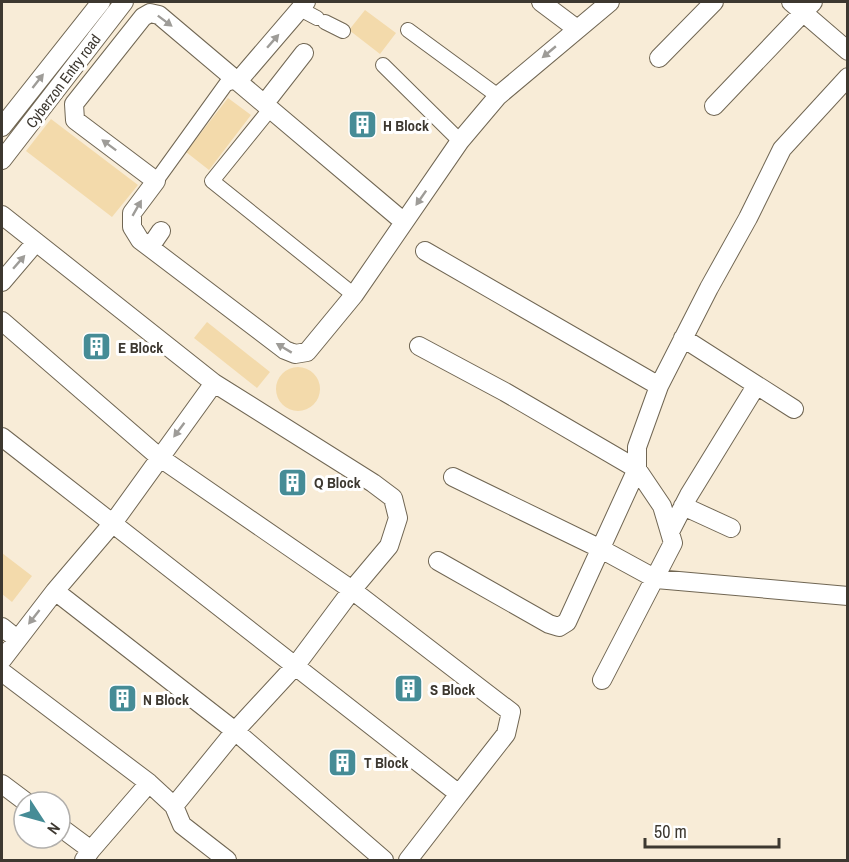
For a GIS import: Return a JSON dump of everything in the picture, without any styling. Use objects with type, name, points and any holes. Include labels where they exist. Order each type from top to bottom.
[{"type":"street","points":[[541,2],[577,29]]},
{"type":"street","points":[[343,31],[321,20],[303,5],[239,80],[226,84],[132,213],[132,227],[140,240],[285,350],[295,354],[307,352],[354,295],[460,141],[498,96],[610,2]]},
{"type":"street","points":[[660,58],[714,2]]},
{"type":"street","points":[[2,127],[111,4]]},
{"type":"street","name":"Cyberzon Entry road","points":[[5,150],[111,4]]},
{"type":"street","points":[[714,106],[802,5],[848,51]]},
{"type":"street","points":[[156,181],[75,120],[74,114],[74,104],[143,17],[150,13],[159,15],[239,80],[404,222]]},
{"type":"street","points":[[408,30],[498,96]]},
{"type":"street","points":[[304,53],[212,181],[354,295]]},
{"type":"street","points":[[383,65],[460,141]]},
{"type":"street","points":[[438,561],[549,624],[559,627],[567,622],[637,469],[637,447],[659,386],[683,338],[748,218],[782,149],[848,77]]},
{"type":"street","points":[[2,215],[214,383],[373,483],[393,498],[398,518],[389,546],[352,590],[296,665],[235,731],[174,806]]},
{"type":"street","points":[[150,247],[161,231]]},
{"type":"street","points":[[2,282],[36,242]]},
{"type":"street","points":[[425,251],[659,386]]},
{"type":"street","points":[[2,321],[159,457],[352,590],[511,712],[506,734],[408,861]]},
{"type":"street","points":[[683,338],[794,409]]},
{"type":"street","points":[[419,346],[505,392],[637,469],[662,506],[673,543],[602,680]]},
{"type":"street","points":[[2,660],[55,591],[113,523],[214,383]]},
{"type":"street","points":[[671,530],[683,506],[756,386]]},
{"type":"street","points":[[2,437],[459,794]]},
{"type":"street","points":[[453,477],[601,549],[656,579],[848,596]]},
{"type":"street","points":[[683,506],[731,528]]},
{"type":"street","points":[[55,591],[235,731],[384,861]]},
{"type":"street","points":[[2,627],[17,639]]},
{"type":"street","points":[[2,672],[149,783],[174,806],[182,825],[227,861]]},
{"type":"street","points":[[72,839],[87,855],[149,783]]},
{"type":"shaded area","points":[[365,10],[396,33],[380,54],[349,30]]},
{"type":"shaded area","points":[[228,98],[251,115],[209,170],[186,152]]},
{"type":"shaded area","points":[[51,119],[138,185],[112,217],[26,151]]},
{"type":"shaded area","points":[[207,322],[270,372],[257,388],[194,338]]},
{"type":"shaded area","points":[[298,367],[307,368],[314,373],[319,380],[319,398],[314,405],[307,410],[298,411],[289,410],[282,405],[277,398],[276,389],[277,380],[282,373],[289,368]]},
{"type":"shaded area","points":[[2,553],[32,576],[12,602],[2,594]]},
{"type":"place","name":"H Block","points":[[362,125]]},
{"type":"place","name":"E Block","points":[[97,347]]},
{"type":"place","name":"Q Block","points":[[293,482]]},
{"type":"place","name":"S Block","points":[[409,689]]},
{"type":"place","name":"N Block","points":[[122,699]]},
{"type":"place","name":"T Block","points":[[343,762]]}]
